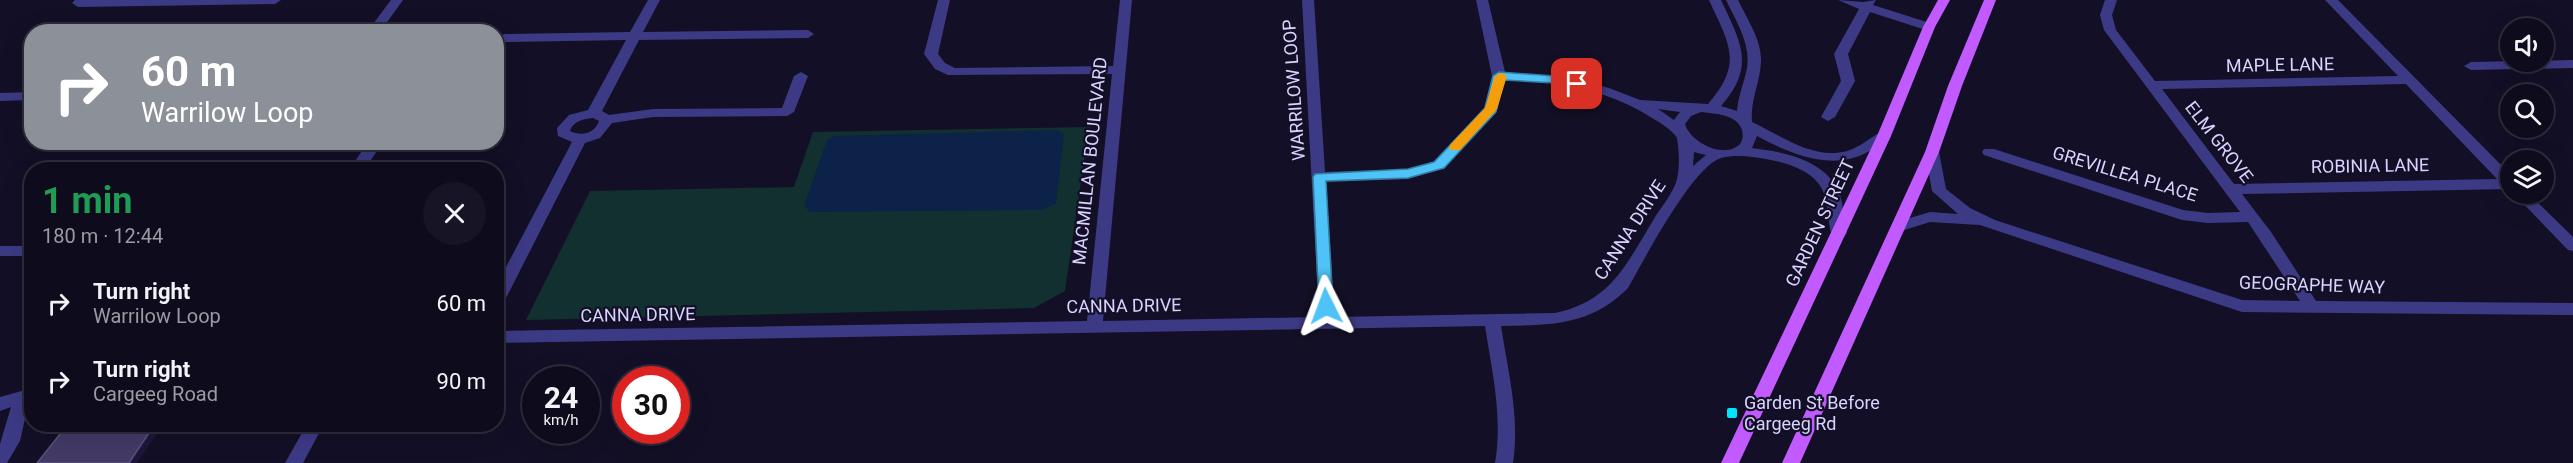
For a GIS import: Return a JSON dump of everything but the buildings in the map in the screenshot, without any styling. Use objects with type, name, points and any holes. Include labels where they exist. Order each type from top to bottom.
[{"type":"main road","points":[[1942,4],[1952,0]]},
{"type":"main road","points":[[1791,463],[1932,152],[1990,0]]},
{"type":"main road","name":"GARDEN STREET","points":[[1730,463],[1884,136],[1929,27],[1942,4]]},
{"type":"street","points":[[78,3],[275,0]]},
{"type":"street","points":[[379,24],[397,0]]},
{"type":"street","points":[[599,117],[634,36],[654,0]]},
{"type":"street","points":[[945,0],[931,54],[940,66],[953,72],[1118,70]]},
{"type":"street","name":"MACMILLAN BOULEVARD","points":[[1095,326],[1126,0]]},
{"type":"street","name":"WARRILOW LOOP","points":[[1308,0],[1327,323]]},
{"type":"street","name":"WARRILOW LOOP","points":[[1320,177],[1408,174],[1439,165],[1491,109],[1499,76],[1482,0]]},
{"type":"street","points":[[1712,108],[1730,88],[1736,75],[1738,59],[1715,0]]},
{"type":"street","points":[[1732,0],[1752,47],[1754,60],[1744,99],[1747,124],[1752,133],[1751,141],[1739,151]]},
{"type":"street","points":[[1844,0],[1868,4],[1929,27]]},
{"type":"street","name":"ELM GROVE","points":[[2111,0],[2106,15],[2110,30],[2252,217],[2312,307]]},
{"type":"street","points":[[2331,0],[2500,172]]},
{"type":"street","points":[[1828,117],[1848,81],[1841,54],[1868,4]]},
{"type":"street","points":[[504,38],[808,34]]},
{"type":"street","points":[[2471,66],[2573,64]]},
{"type":"street","points":[[599,117],[605,127],[598,134],[580,139],[570,138],[563,133],[564,126],[580,116],[788,112],[801,76]]},
{"type":"street","points":[[1499,76],[1555,79],[1598,89],[1631,101],[1664,119],[1705,151],[1762,153],[1794,162],[1819,176],[1832,193],[1839,233]]},
{"type":"street","name":"MAPLE LANE","points":[[2150,85],[2410,80]]},
{"type":"street","points":[[0,97],[24,96]]},
{"type":"street","points":[[1631,101],[1694,109],[1712,108],[1736,115],[1747,124],[1785,145],[1827,156],[1853,154],[1884,136]]},
{"type":"street","points":[[1682,135],[1680,118],[1694,109]]},
{"type":"street","name":"CANNA DRIVE","points":[[1682,135],[1687,152],[1684,181]]},
{"type":"street","points":[[504,286],[580,139]]},
{"type":"street","name":"GEOGRAPHE WAY","points":[[1932,152],[1939,191],[1965,212],[1990,224],[2242,306],[2573,309]]},
{"type":"street","name":"GREVILLEA PLACE","points":[[1989,152],[2182,214],[2208,218],[2252,217]]},
{"type":"street","name":"CANNA DRIVE","points":[[504,337],[1555,319],[1587,311],[1602,303],[1622,284],[1684,181],[1717,153]]},
{"type":"street","name":"ROBINIA LANE","points":[[2230,189],[2500,186]]},
{"type":"street","points":[[2532,204],[2573,246]]},
{"type":"street","name":"GEOGRAPHE WAY","points":[[1898,227],[1930,217],[1990,224]]},
{"type":"street","points":[[0,251],[24,251]]},
{"type":"street","points":[[1491,321],[1506,413],[1508,436],[1504,463]]},
{"type":"street","points":[[0,404],[24,397]]},
{"type":"street","points":[[0,459],[10,441],[24,404]]},
{"type":"street","points":[[294,463],[311,432]]},
{"type":"green space","points":[[1089,127],[1065,291],[1034,308],[526,320],[590,191],[794,187],[813,132]]},
{"type":"water","points":[[1058,130],[1064,134],[1056,204],[1041,210],[810,212],[804,206],[827,140],[834,136]]},
{"type":"slow traffic","points":[[1456,147],[1491,109],[1499,76],[1501,76]]},
{"type":"place","name":"Garden St Before Cargeeg Rd","points":[[1732,413]]},
{"type":"route","points":[[1326,306],[1320,177],[1408,174],[1439,165],[1491,109],[1499,76],[1555,79],[1577,84]]}]
